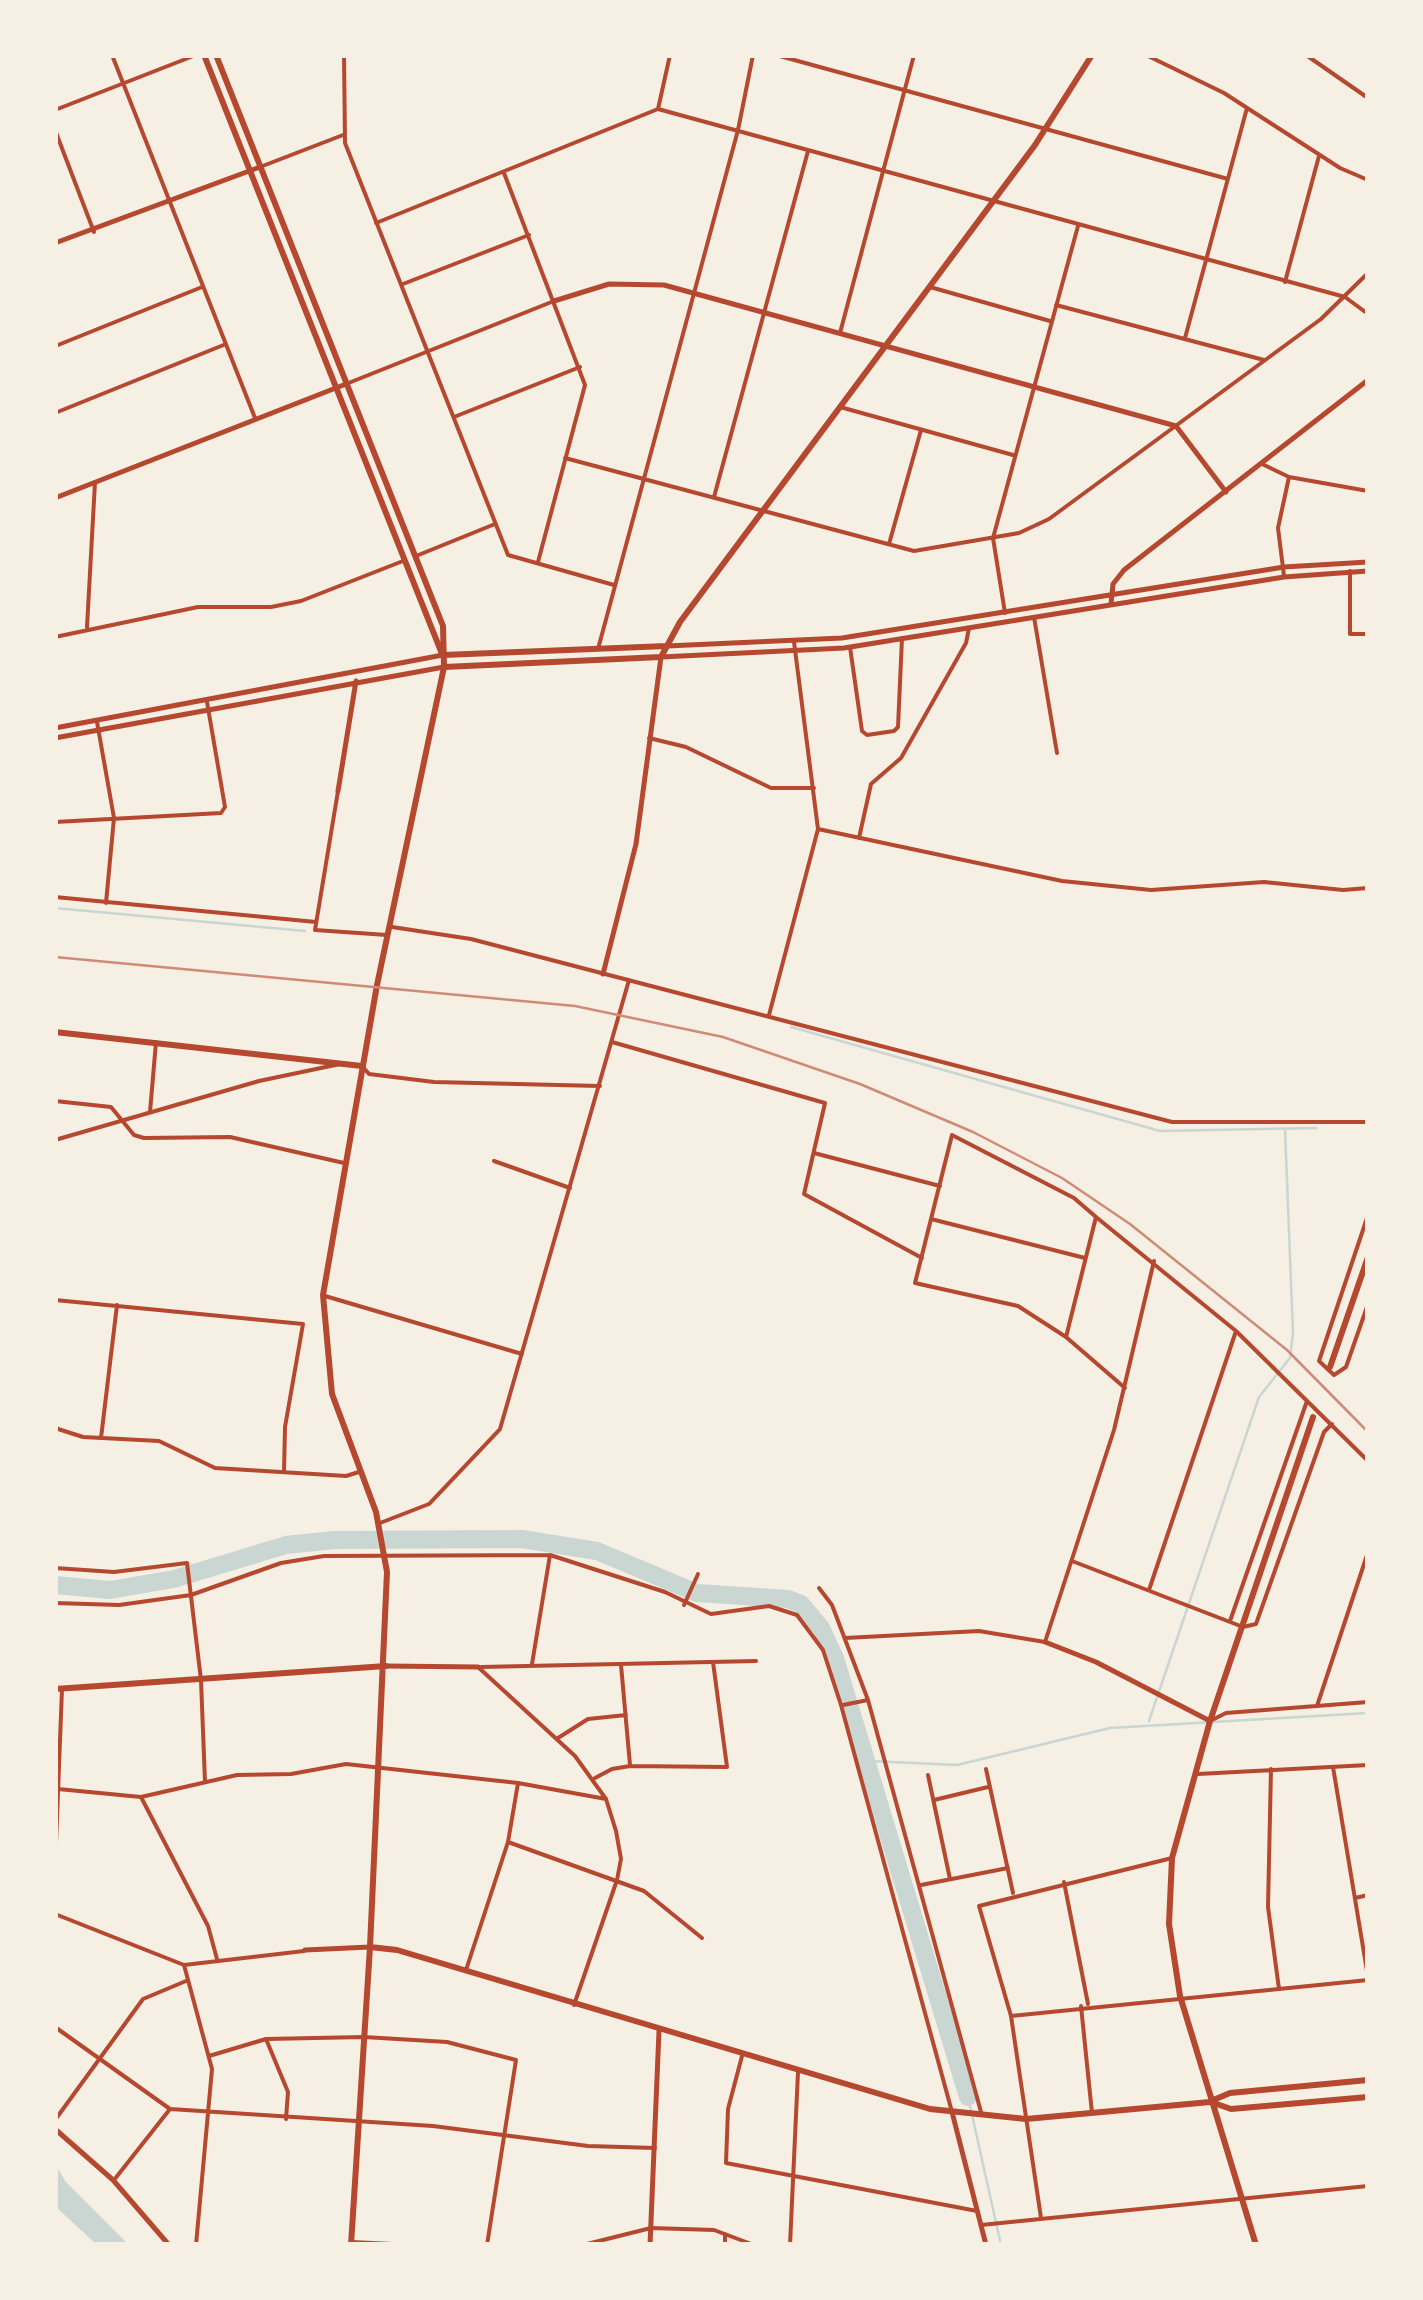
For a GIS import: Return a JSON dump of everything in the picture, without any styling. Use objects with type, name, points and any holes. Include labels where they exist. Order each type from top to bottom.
[{"type":"main road","points":[[204,55],[443,656]]},
{"type":"main road","points":[[216,55],[443,626],[444,667],[388,930],[323,1296],[332,1394],[358,1472],[380,1522],[385,1554],[386,1666],[351,2244]]},
{"type":"main road","points":[[444,667],[661,657],[838,406],[1045,130],[1092,55]]},
{"type":"main road","points":[[443,656],[666,646]]},
{"type":"main road","points":[[55,1032],[362,1066]]},
{"type":"main road","points":[[1330,1367],[1368,1257]]},
{"type":"main road","points":[[1256,2245],[1180,1996],[1170,1924],[1172,1858],[1210,1722],[1313,1418]]},
{"type":"main road","points":[[58,1689],[386,1666]]},
{"type":"main road","points":[[370,1947],[388,1948],[798,2072],[952,2112],[982,2116],[1026,2119],[1210,2102],[1230,2092],[1368,2080]]},
{"type":"main road","points":[[1210,2102],[1231,2109],[1368,2097]]},
{"type":"street","points":[[112,55],[255,420]]},
{"type":"street","points":[[55,110],[196,55]]},
{"type":"street","points":[[344,55],[343,135],[508,556],[614,585]]},
{"type":"street","points":[[658,109],[670,55]]},
{"type":"street","points":[[598,650],[738,130],[753,55]]},
{"type":"street","points":[[776,55],[1228,179]]},
{"type":"street","points":[[840,332],[914,55]]},
{"type":"street","points":[[1146,55],[1247,108],[1320,156],[1368,180]]},
{"type":"street","points":[[1306,55],[1368,98]]},
{"type":"street","points":[[1185,338],[1247,108]]},
{"type":"street","points":[[376,223],[658,109],[1345,298],[1368,314]]},
{"type":"street","points":[[55,130],[94,232]]},
{"type":"street","points":[[55,243],[94,232],[343,135]]},
{"type":"street","points":[[714,497],[808,150]]},
{"type":"street","points":[[1285,282],[1320,156]]},
{"type":"street","points":[[504,172],[585,385],[538,562]]},
{"type":"street","points":[[1005,613],[992,538],[1078,226]]},
{"type":"street","points":[[401,285],[528,235]]},
{"type":"street","points":[[565,458],[914,551],[992,538],[1049,519],[1345,298],[1368,273]]},
{"type":"street","points":[[55,498],[554,301],[627,282],[694,292],[1176,426],[1226,492]]},
{"type":"street","points":[[58,345],[204,286]]},
{"type":"street","points":[[930,287],[1052,322]]},
{"type":"street","points":[[1056,305],[1264,360]]},
{"type":"street","points":[[55,335],[55,398]]},
{"type":"street","points":[[55,414],[226,344]]},
{"type":"street","points":[[453,418],[580,368]]},
{"type":"street","points":[[1111,604],[1110,594],[1124,570],[1367,384]]},
{"type":"street","points":[[838,406],[1014,454]]},
{"type":"street","points":[[889,544],[921,430]]},
{"type":"street","points":[[1262,464],[1289,477],[1368,491]]},
{"type":"street","points":[[1284,577],[1278,528],[1289,477]]},
{"type":"street","points":[[87,629],[95,482]]},
{"type":"street","points":[[416,556],[496,524]]},
{"type":"street","points":[[55,637],[198,608],[270,607],[301,601],[403,561]]},
{"type":"street","points":[[666,646],[794,642],[1005,613],[1284,567],[1368,562]]},
{"type":"street","points":[[604,974],[636,844],[661,657],[850,647],[1284,577],[1368,571]]},
{"type":"street","points":[[1350,572],[1350,634],[1368,634]]},
{"type":"street","points":[[1034,617],[1058,752]]},
{"type":"street","points":[[860,838],[871,784],[902,758],[966,642],[968,628]]},
{"type":"street","points":[[850,647],[862,731],[866,735],[894,732],[898,727],[902,638]]},
{"type":"street","points":[[769,1017],[818,829],[794,642]]},
{"type":"street","points":[[55,728],[443,656]]},
{"type":"street","points":[[55,738],[444,667]]},
{"type":"street","points":[[356,682],[314,930],[388,930],[471,939],[1172,1122],[1368,1122]]},
{"type":"street","points":[[55,822],[221,813],[225,807],[207,702]]},
{"type":"street","points":[[97,722],[114,818],[106,903]]},
{"type":"street","points":[[648,738],[686,747],[770,788],[814,788]]},
{"type":"street","points":[[818,829],[1062,880],[1151,890],[1264,882],[1342,890],[1368,888]]},
{"type":"street","points":[[55,898],[316,922]]},
{"type":"street","points":[[380,1522],[429,1504],[500,1429],[629,980]]},
{"type":"street","points":[[150,1113],[156,1042]]},
{"type":"street","points":[[612,1042],[825,1103],[804,1194],[922,1258]]},
{"type":"street","points":[[55,1140],[259,1081],[342,1064]]},
{"type":"street","points":[[362,1066],[369,1074],[434,1082],[600,1086]]},
{"type":"street","points":[[55,1101],[111,1108],[134,1135],[144,1138],[230,1136],[344,1162]]},
{"type":"street","points":[[1125,1388],[1066,1337],[1018,1306],[916,1283],[952,1135],[1074,1198],[1236,1330],[1368,1460]]},
{"type":"street","points":[[812,1152],[940,1186]]},
{"type":"street","points":[[494,1162],[570,1188]]},
{"type":"street","points":[[1368,1215],[1319,1361],[1334,1375],[1346,1367],[1368,1304]]},
{"type":"street","points":[[1066,1337],[1096,1217]]},
{"type":"street","points":[[931,1219],[1085,1258]]},
{"type":"street","points":[[1045,1642],[1125,1388],[1154,1261]]},
{"type":"street","points":[[323,1296],[522,1354]]},
{"type":"street","points":[[55,1300],[303,1324],[286,1427],[284,1472]]},
{"type":"street","points":[[101,1438],[117,1305]]},
{"type":"street","points":[[1149,1590],[1236,1330]]},
{"type":"street","points":[[1230,1621],[1306,1401]]},
{"type":"street","points":[[1072,1561],[1243,1627],[1260,1621],[1324,1432],[1332,1424]]},
{"type":"street","points":[[55,1428],[101,1438],[160,1441],[216,1468],[346,1476],[358,1472]]},
{"type":"street","points":[[1317,1706],[1368,1552]]},
{"type":"street","points":[[55,1603],[119,1605],[190,1592],[299,1559],[351,1554],[550,1555],[666,1592],[684,1604],[712,1614],[769,1606],[797,1615],[822,1650],[841,1705],[986,2245]]},
{"type":"street","points":[[532,1666],[550,1555]]},
{"type":"street","points":[[55,1568],[114,1572],[187,1566],[202,1680],[205,1782]]},
{"type":"street","points":[[684,1604],[698,1574]]},
{"type":"street","points":[[818,1588],[832,1605],[868,1700],[982,2116]]},
{"type":"street","points":[[845,1638],[979,1631],[1045,1642],[1096,1662],[1210,1722],[1226,1713],[1368,1702]]},
{"type":"street","points":[[386,1666],[621,1666],[756,1661]]},
{"type":"street","points":[[594,1779],[612,1769],[630,1766],[727,1766],[713,1662]]},
{"type":"street","points":[[621,1666],[630,1766]]},
{"type":"street","points":[[478,1667],[558,1738],[606,1799],[621,1859],[574,2005]]},
{"type":"street","points":[[55,1869],[58,1689]]},
{"type":"street","points":[[841,1705],[868,1700]]},
{"type":"street","points":[[558,1738],[588,1719],[626,1715]]},
{"type":"street","points":[[58,1790],[141,1797],[237,1775],[291,1774],[337,1764],[380,1765],[606,1799]]},
{"type":"street","points":[[1194,1774],[1368,1765]]},
{"type":"street","points":[[1010,2016],[1368,1978],[1333,1767]]},
{"type":"street","points":[[986,1769],[1013,1893]]},
{"type":"street","points":[[1271,1769],[1268,1906],[1280,1988]]},
{"type":"street","points":[[928,1775],[950,1880]]},
{"type":"street","points":[[466,1972],[508,1842],[518,1783]]},
{"type":"street","points":[[934,1800],[990,1786]]},
{"type":"street","points":[[141,1797],[208,1926],[218,1960]]},
{"type":"street","points":[[508,1842],[644,1891],[702,1938]]},
{"type":"street","points":[[1041,2218],[1010,2016],[979,1906],[1013,1893],[1172,1858]]},
{"type":"street","points":[[921,1885],[1008,1868]]},
{"type":"street","points":[[1064,1882],[1088,2005]]},
{"type":"street","points":[[1355,1898],[1368,1894]]},
{"type":"street","points":[[55,1914],[184,1965],[305,1950],[370,1947]]},
{"type":"street","points":[[184,1965],[212,2070],[196,2245]]},
{"type":"street","points":[[55,2120],[143,1998],[186,1981]]},
{"type":"street","points":[[1081,2006],[1092,2113]]},
{"type":"street","points":[[55,2026],[170,2109],[433,2126],[502,2136],[655,2148]]},
{"type":"street","points":[[650,2245],[659,2031]]},
{"type":"street","points":[[208,2056],[266,2039],[364,2037],[447,2042],[516,2060],[487,2245]]},
{"type":"street","points":[[266,2039],[288,2092],[286,2119]]},
{"type":"street","points":[[742,2056],[728,2110],[726,2163],[976,2211]]},
{"type":"street","points":[[790,2245],[798,2072]]},
{"type":"street","points":[[114,2180],[170,2109]]},
{"type":"street","points":[[55,2129],[114,2180],[168,2245]]},
{"type":"street","points":[[980,2225],[1368,2186]]},
{"type":"street","points":[[583,2245],[651,2228],[725,2234],[754,2245]]},
{"type":"street","points":[[725,2234],[725,2245]]},
{"type":"street","points":[[351,2244],[413,2245]]},
{"type":"shaded area","points":[[55,2164],[66,2182],[129,2245],[97,2245],[55,2206]]},
{"type":"waterway","points":[[55,908],[305,931]]},
{"type":"waterway","points":[[791,1027],[1160,1131],[1316,1128]]},
{"type":"waterway","points":[[1149,1721],[1259,1397],[1290,1358],[1293,1333],[1285,1130]]},
{"type":"waterway","points":[[55,1585],[110,1590],[174,1579],[286,1545],[334,1540],[522,1539],[597,1551],[697,1593],[788,1599],[801,1604],[821,1628],[835,1658],[968,2097]]},
{"type":"waterway","points":[[869,1761],[957,1765],[1110,1728],[1368,1713]]},
{"type":"waterway","points":[[968,2097],[1001,2245]]},
{"type":"railway","points":[[55,957],[575,1006],[723,1037],[860,1084],[973,1132],[1062,1178],[1130,1224],[1287,1350],[1368,1432]]}]
